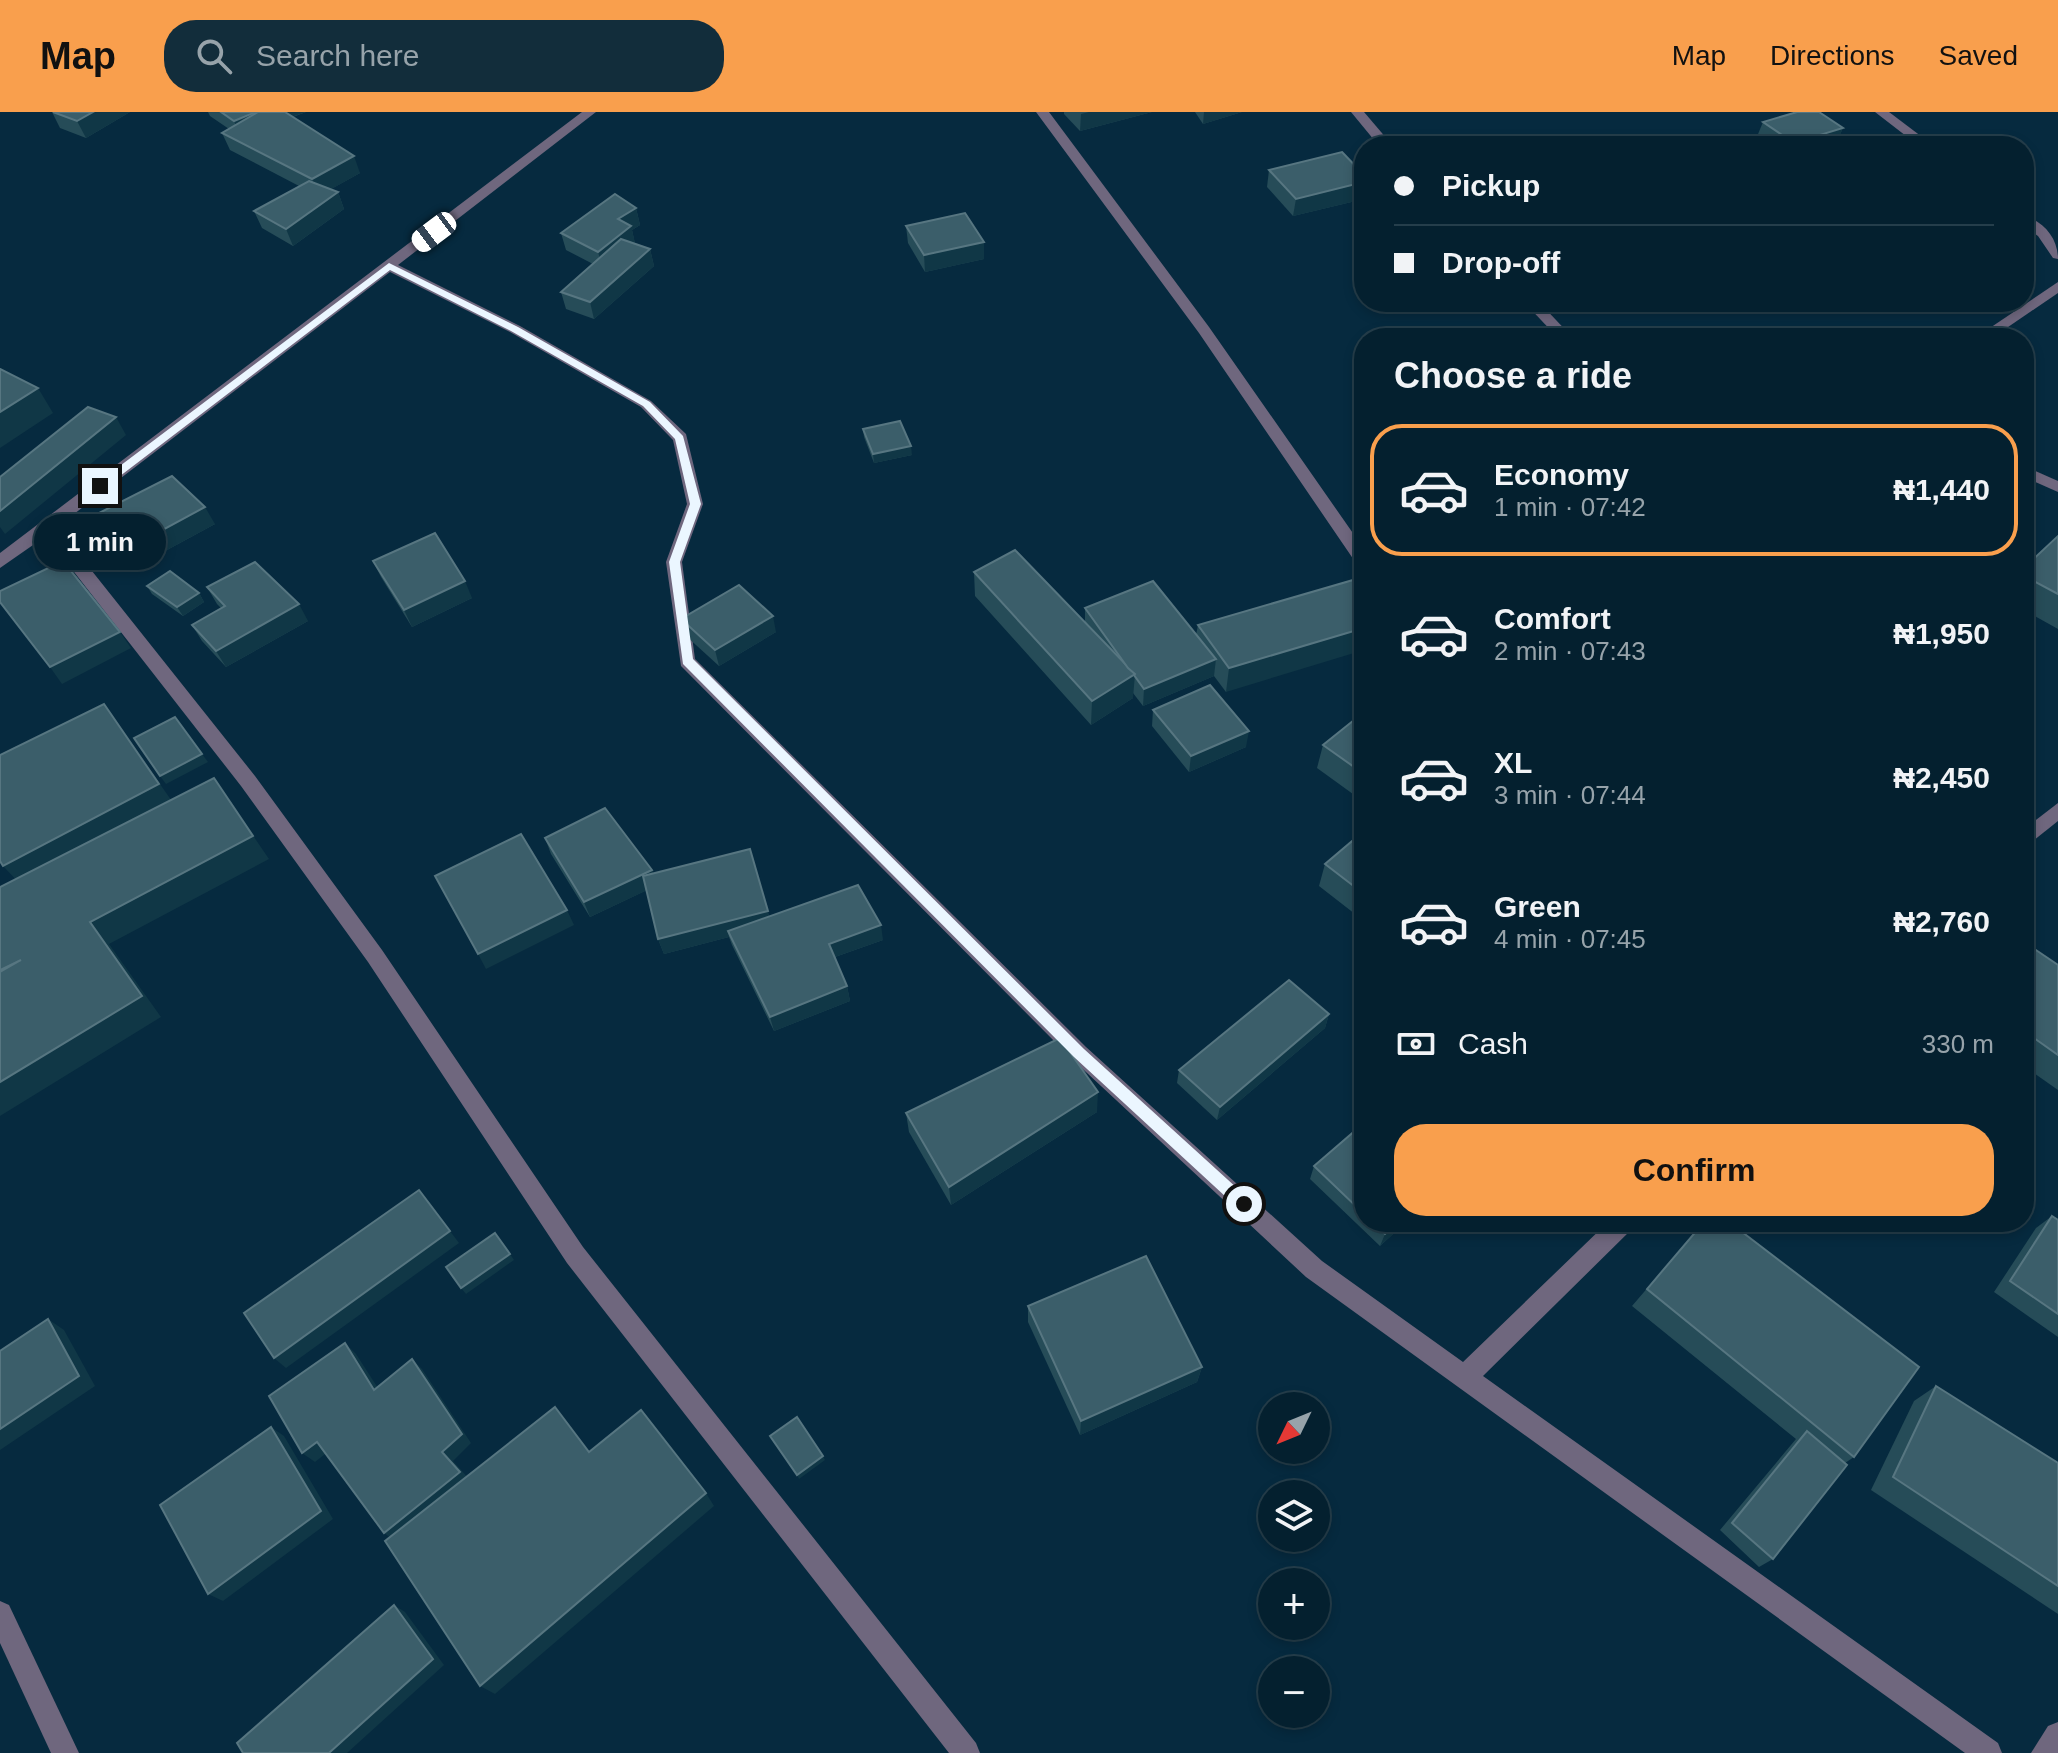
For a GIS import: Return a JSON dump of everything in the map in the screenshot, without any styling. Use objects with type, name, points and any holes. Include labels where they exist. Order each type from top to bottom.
[{"type":"street","points":[[0,562],[590,112]]},
{"type":"street","points":[[1042,112],[1204,330],[1354,548]]},
{"type":"street","points":[[1357,112],[1377,136]]},
{"type":"street","points":[[1881,112],[1913,136]]},
{"type":"street","points":[[2034,226],[2043,233],[2058,255]]},
{"type":"street","points":[[389,266],[515,329],[646,404],[680,438],[695,504],[674,562],[687,661],[1091,1064],[1314,1269],[1988,1753]]},
{"type":"street","points":[[2034,302],[2058,286]]},
{"type":"street","points":[[1541,312],[1556,328]]},
{"type":"street","points":[[1997,328],[2020,312]]},
{"type":"street","points":[[2034,476],[2058,487]]},
{"type":"street","points":[[47,526],[248,781],[375,956],[575,1255],[966,1753]]},
{"type":"street","points":[[0,539],[20,547]]},
{"type":"street","points":[[2034,831],[2058,810]]},
{"type":"street","points":[[1465,1377],[1614,1232]]},
{"type":"street","points":[[0,1614],[65,1753]]},
{"type":"street","points":[[2045,1753],[2058,1736]]},
{"type":"building","points":[[53,112],[93,112],[77,121]]},
{"type":"building","points":[[221,112],[256,112],[234,121]]},
{"type":"building","points":[[258,112],[285,112],[354,156],[312,179],[222,133]]},
{"type":"building","points":[[1797,112],[1819,112],[1843,128],[1817,136],[1784,136],[1763,122]]},
{"type":"building","points":[[1342,152],[1354,165],[1354,184],[1296,199],[1269,170]]},
{"type":"building","points":[[309,181],[338,192],[286,229],[254,211]]},
{"type":"building","points":[[615,194],[636,208],[618,219],[631,226],[598,252],[561,233]]},
{"type":"building","points":[[965,213],[984,242],[924,255],[906,226]]},
{"type":"building","points":[[621,239],[650,249],[590,302],[561,292]]},
{"type":"building","points":[[0,369],[38,388],[0,412]]},
{"type":"building","points":[[88,407],[116,417],[0,511],[0,477]]},
{"type":"building","points":[[900,421],[911,446],[873,454],[863,429]]},
{"type":"building","points":[[172,476],[205,507],[133,546],[99,513]]},
{"type":"building","points":[[435,533],[465,581],[404,610],[373,561]]},
{"type":"building","points":[[2058,536],[2058,594],[2034,581],[2034,559]]},
{"type":"building","points":[[1015,550],[1135,674],[1092,701],[974,572]]},
{"type":"building","points":[[63,561],[120,632],[50,667],[0,602],[0,591]]},
{"type":"building","points":[[255,562],[299,604],[216,651],[192,625],[225,606],[207,587]]},
{"type":"building","points":[[170,571],[199,593],[177,607],[147,586]]},
{"type":"building","points":[[1354,580],[1354,631],[1229,668],[1198,625]]},
{"type":"building","points":[[1153,581],[1216,659],[1144,689],[1085,608]]},
{"type":"building","points":[[739,585],[773,616],[715,650],[681,619]]},
{"type":"building","points":[[1210,685],[1249,731],[1191,756],[1153,710]]},
{"type":"building","points":[[104,704],[159,784],[3,866],[0,861],[0,755]]},
{"type":"building","points":[[175,717],[202,754],[160,776],[134,738]]},
{"type":"building","points":[[1354,720],[1354,767],[1323,745]]},
{"type":"building","points":[[214,778],[253,836],[90,922],[142,996],[0,1082],[0,972],[21,960],[0,970],[0,887]]},
{"type":"building","points":[[605,808],[652,870],[584,902],[545,838]]},
{"type":"building","points":[[521,834],[567,910],[478,954],[435,876]]},
{"type":"building","points":[[1354,839],[1354,886],[1325,864]]},
{"type":"building","points":[[750,849],[768,911],[658,939],[643,876]]},
{"type":"building","points":[[858,885],[881,925],[829,944],[847,986],[770,1017],[728,931]]},
{"type":"building","points":[[2034,949],[2058,965],[2058,1055],[2034,1038]]},
{"type":"building","points":[[1289,980],[1329,1014],[1220,1107],[1179,1070]]},
{"type":"building","points":[[1060,1038],[1098,1092],[949,1187],[906,1113]]},
{"type":"building","points":[[1354,1132],[1354,1204],[1314,1166]]},
{"type":"building","points":[[419,1190],[450,1231],[274,1358],[244,1313]]},
{"type":"building","points":[[2052,1216],[2058,1220],[2058,1314],[2010,1281]]},
{"type":"building","points":[[1695,1232],[1742,1232],[1919,1367],[1854,1457],[1647,1289]]},
{"type":"building","points":[[495,1233],[510,1254],[461,1288],[446,1267]]},
{"type":"building","points":[[1146,1256],[1202,1367],[1081,1421],[1028,1306]]},
{"type":"building","points":[[48,1319],[79,1376],[0,1429],[0,1351]]},
{"type":"building","points":[[345,1343],[374,1390],[412,1359],[462,1434],[442,1452],[460,1472],[384,1533],[317,1442],[302,1453],[269,1396]]},
{"type":"building","points":[[1936,1386],[2058,1463],[2058,1586],[1893,1477]]},
{"type":"building","points":[[555,1407],[589,1452],[641,1410],[706,1493],[480,1686],[385,1541]]},
{"type":"building","points":[[797,1417],[823,1456],[797,1475],[770,1436]]},
{"type":"building","points":[[271,1427],[321,1511],[208,1594],[160,1505]]},
{"type":"building","points":[[1807,1431],[1847,1465],[1773,1559],[1732,1523]]},
{"type":"building","points":[[394,1605],[433,1659],[329,1753],[243,1753],[237,1743]]},
{"type":"route","points":[[100,486],[389,266],[515,329],[646,404],[680,438],[695,504],[674,562],[687,661],[1079,1053],[1244,1204]]}]
